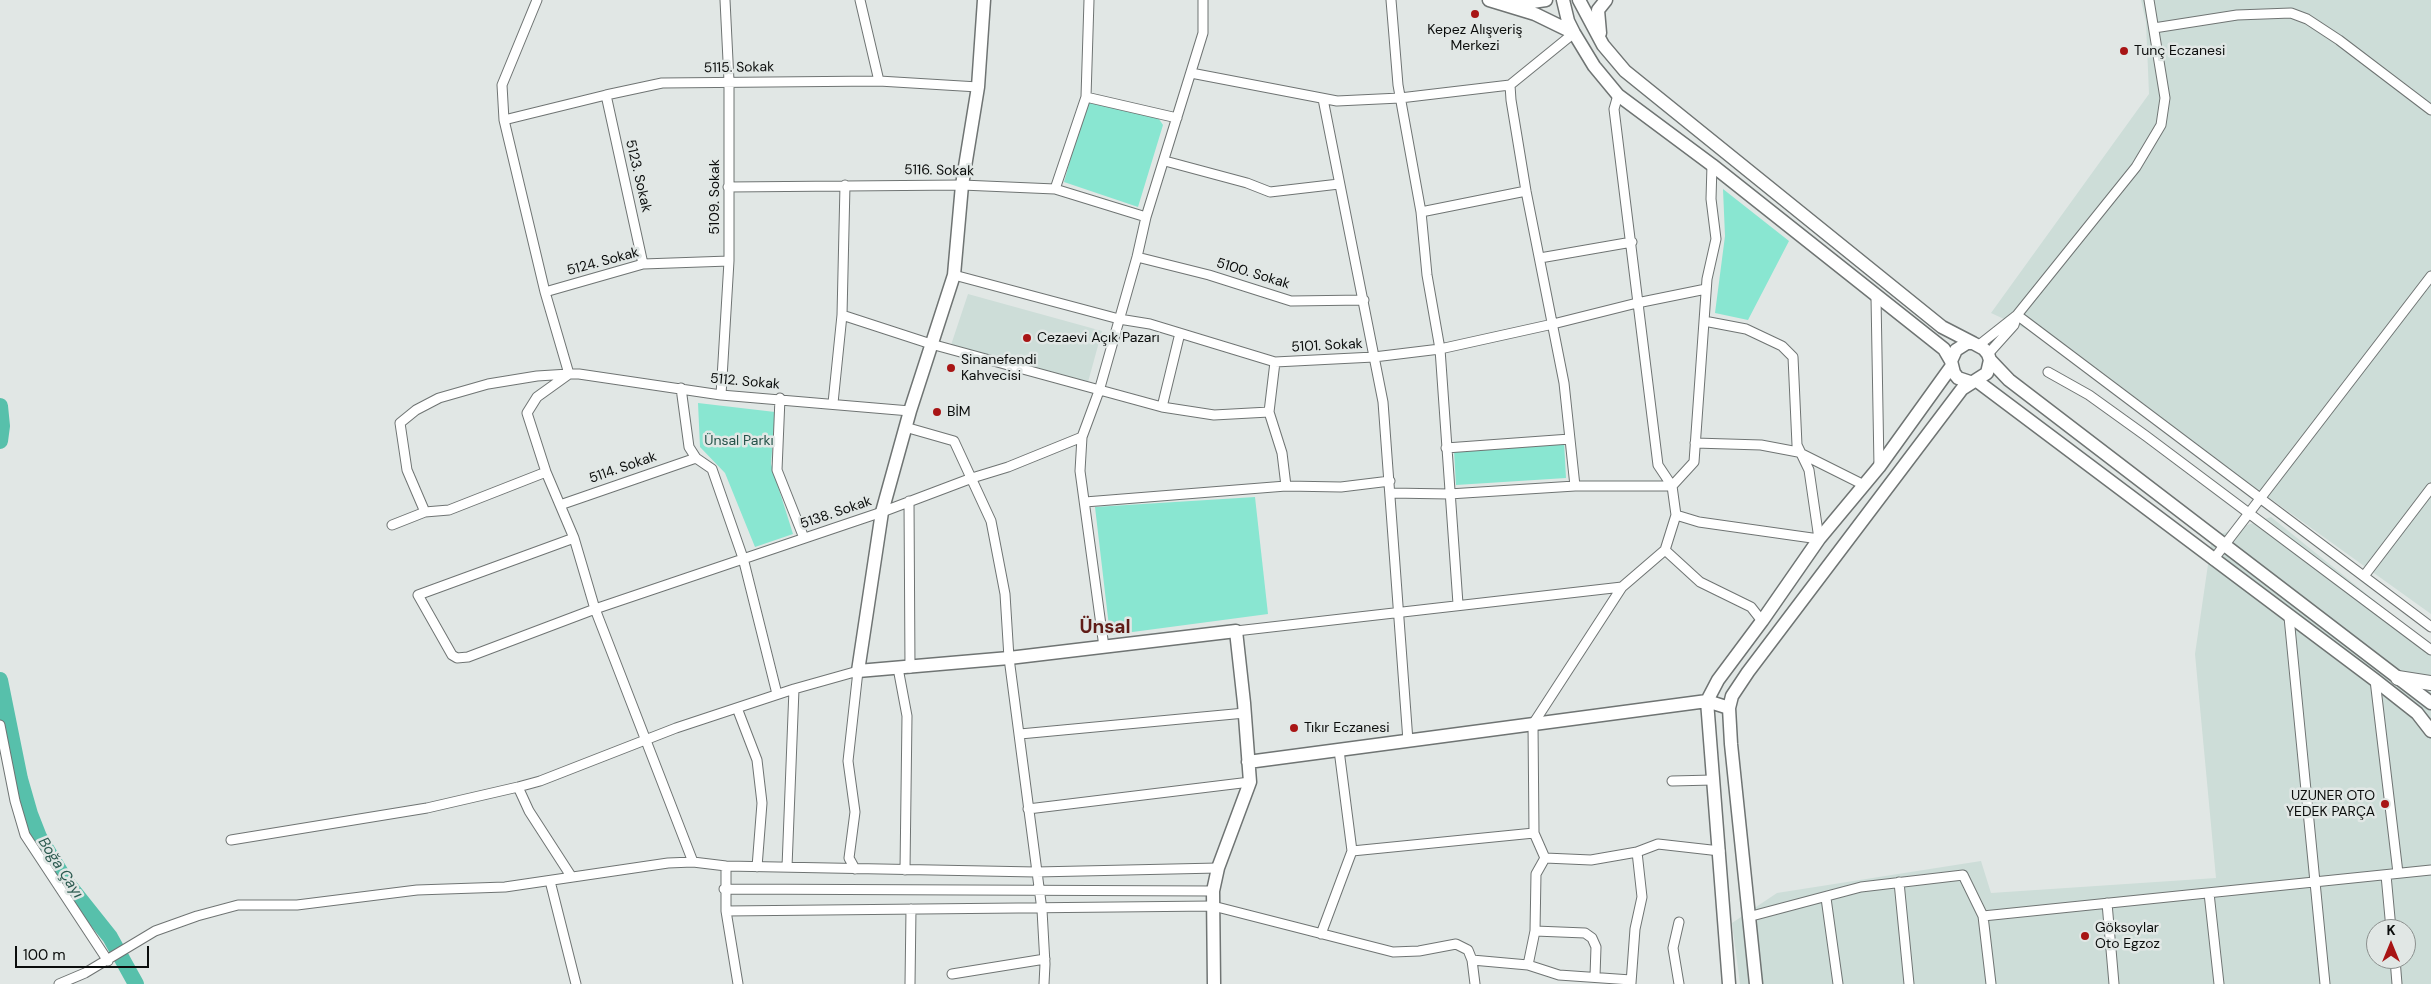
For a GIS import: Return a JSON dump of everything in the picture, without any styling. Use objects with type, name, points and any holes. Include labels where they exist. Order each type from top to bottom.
[{"type":"main road","points":[[1489,0],[1532,2],[1546,0]]},
{"type":"main road","points":[[1489,0],[1535,14],[1574,34]]},
{"type":"main road","points":[[1563,0],[1568,21],[1574,34],[1594,66],[1618,95],[1712,165],[1944,350],[1958,378],[1974,382],[2375,680],[2417,713],[2431,731]]},
{"type":"main road","points":[[1579,0],[1603,45],[1625,71],[1942,327],[1983,351],[2009,380],[2431,703]]},
{"type":"main road","points":[[1603,45],[1598,10],[1606,0]]},
{"type":"main road","points":[[985,4],[978,87],[962,185],[954,275],[910,410],[882,512],[858,671],[1009,658],[1236,631],[1250,782],[1218,868],[1213,891],[1214,984]]},
{"type":"main road","points":[[1729,984],[1707,701],[1718,680],[1819,539],[1879,468],[1951,364],[1956,350],[1966,344],[1983,351]]},
{"type":"main road","points":[[1756,984],[1729,708],[1732,696],[1748,672],[1962,389],[1987,373],[1983,351]]},
{"type":"main road","points":[[2398,678],[2431,683]]},
{"type":"main road","points":[[1248,762],[1707,701],[1729,708]]},
{"type":"street","points":[[537,0],[502,85],[504,120],[545,292],[569,374],[537,397],[527,413],[546,472],[574,538],[595,609],[644,740],[693,862]]},
{"type":"street","name":"5109. Sokak","points":[[721,395],[729,261],[729,81],[725,0]]},
{"type":"street","points":[[860,0],[879,81]]},
{"type":"street","points":[[1055,189],[1086,97],[1089,0]]},
{"type":"street","points":[[1104,647],[1080,471],[1082,437],[1099,391],[1137,258],[1146,217],[1165,161],[1203,33],[1203,0]]},
{"type":"street","points":[[1392,0],[1400,98],[1421,212],[1427,275],[1440,349],[1458,604]]},
{"type":"street","points":[[1983,351],[2018,315],[2136,168],[2161,126],[2165,98],[2149,0]]},
{"type":"street","points":[[2154,28],[2237,14],[2291,13],[2307,19],[2340,40],[2431,110]]},
{"type":"street","points":[[1191,72],[1337,101],[1400,98],[1510,85],[1574,34]]},
{"type":"street","name":"5115. Sokak","points":[[504,120],[662,83],[879,81],[978,87]]},
{"type":"street","points":[[1510,85],[1526,191],[1564,383],[1575,486]]},
{"type":"street","name":"5123. Sokak","points":[[606,95],[643,264]]},
{"type":"street","points":[[1545,858],[1534,833],[1533,724],[1622,587],[1665,550],[1676,516],[1672,486],[1658,465],[1637,303],[1632,242],[1614,109],[1618,95]]},
{"type":"street","points":[[1086,97],[1177,118]]},
{"type":"street","points":[[1323,99],[1383,402],[1392,493],[1408,740]]},
{"type":"street","points":[[1165,161],[1247,183],[1270,192],[1339,184]]},
{"type":"street","points":[[1392,493],[1449,494],[1575,486],[1672,486],[1694,462],[1706,289],[1716,239],[1711,199],[1712,165]]},
{"type":"street","points":[[833,403],[842,315],[845,185]]},
{"type":"street","name":"5116. Sokak","points":[[728,187],[962,185],[1055,189],[1146,217]]},
{"type":"street","points":[[1421,212],[1526,191]]},
{"type":"street","points":[[1540,258],[1632,242]]},
{"type":"street","name":"5100. Sokak","points":[[1137,258],[1209,275],[1292,301],[1364,300]]},
{"type":"street","name":"5124. Sokak","points":[[545,292],[643,264],[729,261]]},
{"type":"street","name":"5101. Sokak","points":[[954,275],[1119,319],[1150,324],[1275,362],[1374,357],[1440,349],[1637,303],[1706,289]]},
{"type":"street","points":[[2212,560],[2431,276]]},
{"type":"street","points":[[1876,297],[1879,468]]},
{"type":"street","points":[[842,315],[931,344],[1162,407],[1214,415],[1269,412]]},
{"type":"street","points":[[1983,351],[2014,325],[2018,315]]},
{"type":"street","points":[[2018,315],[2260,500],[2431,627]]},
{"type":"street","points":[[1676,516],[1699,522],[1819,539],[1809,470],[1797,445],[1793,358],[1782,346],[1746,329],[1704,321]]},
{"type":"street","points":[[1162,407],[1180,333]]},
{"type":"street","points":[[1275,362],[1269,412],[1282,453],[1286,486]]},
{"type":"street","points":[[2048,372],[2089,395],[2431,650]]},
{"type":"street","name":"5112. Sokak","points":[[425,512],[408,470],[400,423],[416,410],[439,398],[488,384],[537,376],[579,374],[721,395],[780,398],[910,410]]},
{"type":"street","points":[[681,388],[689,447],[696,458],[712,469],[743,558],[777,694]]},
{"type":"street","points":[[780,398],[777,470],[804,538]]},
{"type":"street","points":[[905,427],[954,441],[991,520],[1004,594],[1009,658],[1042,908],[1045,959],[1044,984]]},
{"type":"street","name":"5138. Sokak","points":[[574,538],[418,595],[452,654],[457,658],[468,657],[595,609],[882,512],[972,478],[1008,468],[1082,437]]},
{"type":"street","points":[[1446,448],[1570,439]]},
{"type":"street","points":[[1695,444],[1761,445],[1798,452],[1864,485]]},
{"type":"street","name":"5114. Sokak","points":[[560,505],[696,458]]},
{"type":"street","points":[[392,525],[425,512],[449,510],[546,472]]},
{"type":"street","points":[[1085,502],[1286,486],[1341,487],[1390,481]]},
{"type":"street","points":[[2364,576],[2431,488]]},
{"type":"street","points":[[905,870],[907,716],[904,668],[908,502]]},
{"type":"street","points":[[1665,550],[1700,582],[1750,607],[1762,621]]},
{"type":"street","points":[[1236,631],[1400,613],[1458,604],[1622,587]]},
{"type":"street","points":[[2290,617],[2325,984]]},
{"type":"street","points":[[230,840],[427,808],[518,787],[540,781],[644,740],[777,694],[858,671],[848,761],[855,812],[850,858],[855,869]]},
{"type":"street","points":[[2375,680],[2398,874]]},
{"type":"street","points":[[788,867],[794,689]]},
{"type":"street","points":[[737,708],[757,760],[762,803],[757,867]]},
{"type":"street","points":[[1020,734],[1245,713]]},
{"type":"street","points":[[0,725],[14,801],[25,835],[53,880],[110,959]]},
{"type":"street","points":[[1321,934],[1352,851],[1339,750]]},
{"type":"street","points":[[1672,781],[1713,780]]},
{"type":"street","points":[[1028,809],[1250,782]]},
{"type":"street","points":[[518,787],[529,811],[571,876]]},
{"type":"street","points":[[1352,851],[1534,833]]},
{"type":"street","points":[[1545,858],[1591,860],[1637,852],[1658,844],[1720,851]]},
{"type":"street","points":[[1472,960],[1528,965],[1559,975],[1595,976],[1631,982],[1635,929],[1642,897],[1637,852]]},
{"type":"street","points":[[1528,965],[1535,931],[1536,874],[1545,858]]},
{"type":"street","points":[[59,984],[85,974],[164,928],[197,916],[238,905],[297,905],[417,890],[505,887],[668,863],[693,862],[757,867],[1036,872],[1218,868]]},
{"type":"street","points":[[726,866],[724,889],[726,911],[738,984]]},
{"type":"street","points":[[1983,916],[2431,870]]},
{"type":"street","points":[[1748,917],[1826,898],[1861,887],[1963,875],[1983,916],[1991,984]]},
{"type":"street","points":[[2386,875],[2391,919]]},
{"type":"street","points":[[550,881],[576,984]]},
{"type":"street","points":[[1899,882],[1910,984]]},
{"type":"street","points":[[724,889],[1213,891]]},
{"type":"street","points":[[2209,893],[2219,984]]},
{"type":"street","points":[[1826,898],[1838,984]]},
{"type":"street","points":[[2107,903],[2114,984]]},
{"type":"street","points":[[726,911],[1213,906],[1393,952],[1419,951],[1456,944],[1468,950],[1472,960],[1475,984]]},
{"type":"street","points":[[910,984],[911,909]]},
{"type":"street","points":[[1679,922],[1673,948],[1680,984]]},
{"type":"street","points":[[1535,931],[1585,933],[1592,938],[1596,947],[1595,976]]},
{"type":"street","points":[[952,974],[1045,959]]},
{"type":"street","points":[[2396,969],[2397,984]]},
{"type":"shaded area","points":[[2141,0],[2431,0],[2431,614],[2243,479],[2074,351],[1991,313],[2149,94],[2146,22]]},
{"type":"shaded area","name":"Cezaevi Açık Pazarı","points":[[968,294],[1102,331],[1088,382],[951,345]]},
{"type":"shaded area","points":[[2271,517],[2431,646],[2431,984],[1740,984],[1732,923],[1777,893],[1981,861],[1991,893],[2216,878],[2195,654],[2212,537]]},
{"type":"green space","points":[[1089,102],[1126,109],[1158,118],[1163,125],[1138,207],[1064,182],[1086,104]]},
{"type":"green space","points":[[1723,189],[1789,241],[1748,320],[1715,313],[1725,236]]},
{"type":"green space","name":"Ünsal Parkı","points":[[698,403],[775,412],[771,464],[793,534],[755,547],[725,473],[700,447]]},
{"type":"green space","points":[[1564,442],[1566,478],[1456,485],[1454,450]]},
{"type":"green space","points":[[1255,497],[1268,614],[1110,635],[1095,507]]},
{"type":"waterway","name":"Boğa Çayı","points":[[0,406],[2,426],[0,441]]},
{"type":"waterway","name":"Boğa Çayı","points":[[0,680],[20,779],[39,837],[67,883],[110,937],[136,984]]},
{"type":"place","name":"Kepez Alışveriş Merkezi","points":[[1475,14]]},
{"type":"place","name":"Tunç Eczanesi","points":[[2124,51]]},
{"type":"place","name":"Cezaevi Açık Pazarı","points":[[1027,338]]},
{"type":"place","name":"Sinanefendi Kahvecisi","points":[[951,368]]},
{"type":"place","name":"BİM","points":[[937,412]]},
{"type":"place","name":"Tıkır Eczanesi","points":[[1294,728]]},
{"type":"place","name":"UZUNER OTO YEDEK PARÇA","points":[[2385,804]]},
{"type":"place","name":"Göksoylar Oto Egzoz","points":[[2085,936]]},
{"type":"district","name":"Ünsal","points":[[1105,628]]}]
